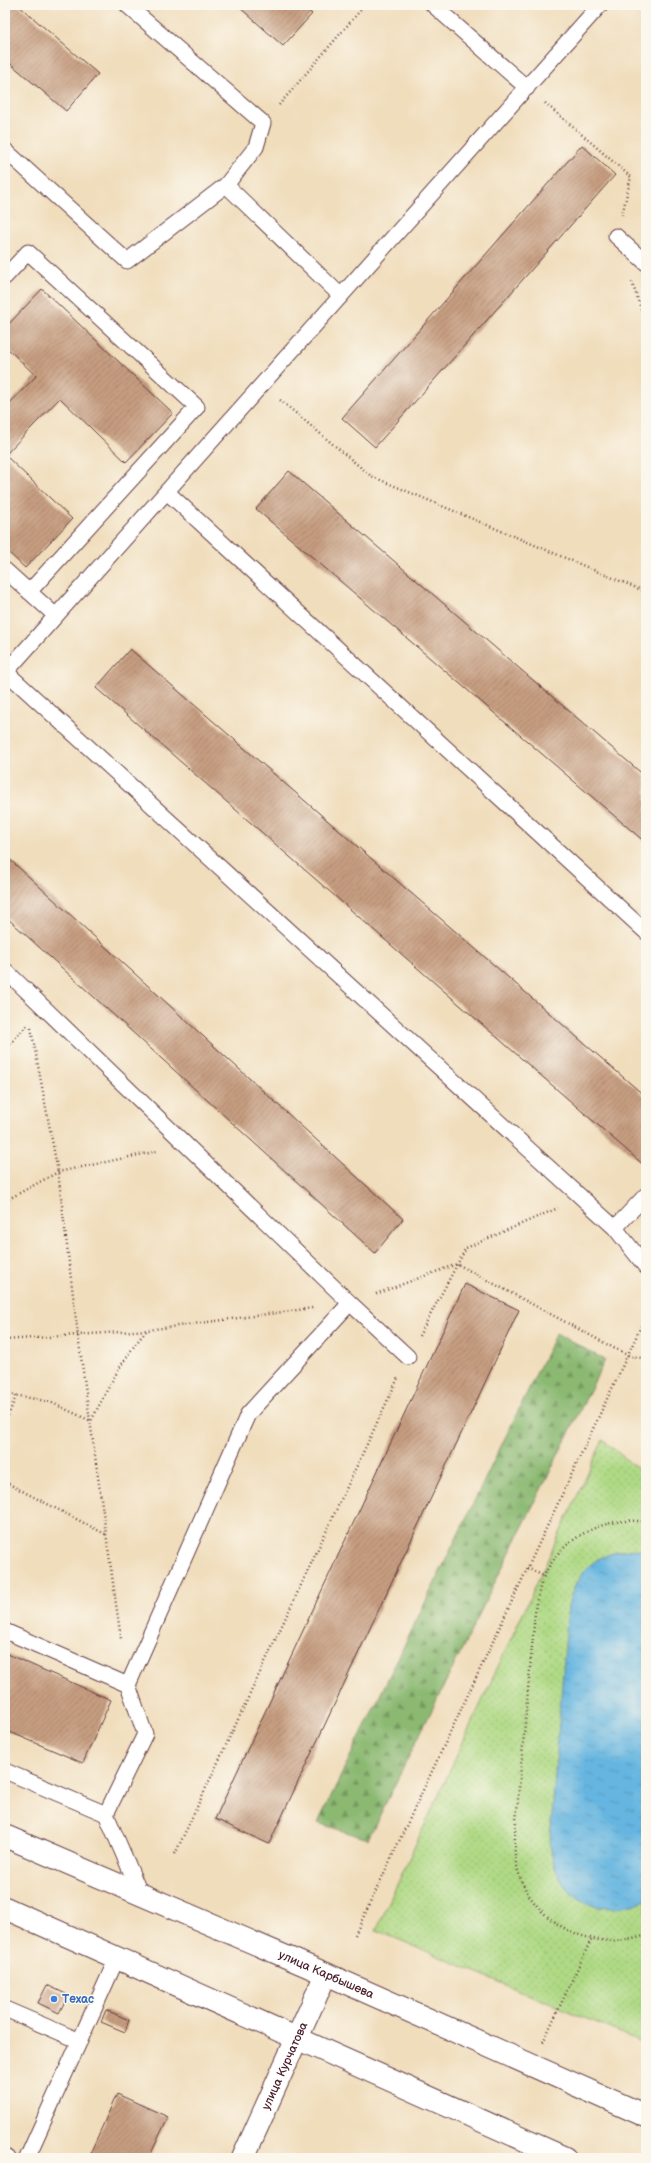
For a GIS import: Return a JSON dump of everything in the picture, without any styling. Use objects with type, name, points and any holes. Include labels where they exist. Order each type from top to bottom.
[{"type":"street","name":"улица Карбышева","points":[[5,1836],[326,1974],[646,2116]]},
{"type":"street","points":[[5,1908],[565,2158]]},
{"type":"street","name":"улица Курчатова","points":[[243,2158],[299,2038],[326,1974]]},
{"type":"lane","points":[[5,150],[127,261],[226,185],[256,147],[263,123],[127,5]]},
{"type":"lane","points":[[433,5],[527,88]]},
{"type":"lane","points":[[600,5],[5,672],[615,1228],[646,1267]]},
{"type":"lane","points":[[226,185],[341,296]]},
{"type":"lane","points":[[616,236],[646,263]]},
{"type":"lane","points":[[5,277],[28,252],[197,407],[29,592]]},
{"type":"lane","points":[[167,492],[646,932]]},
{"type":"lane","points":[[5,570],[56,616]]},
{"type":"lane","points":[[5,970],[350,1303],[408,1357]]},
{"type":"lane","points":[[615,1228],[646,1195]]},
{"type":"lane","points":[[106,1814],[145,1734],[128,1685],[248,1414],[350,1303]]},
{"type":"lane","points":[[5,1631],[128,1685]]},
{"type":"lane","points":[[5,1771],[106,1814],[141,1895]]},
{"type":"lane","points":[[27,2158],[117,1958]]},
{"type":"lane","points":[[5,2009],[80,2042]]},
{"type":"path","points":[[263,123],[365,5]]},
{"type":"path","points":[[527,88],[631,176],[616,236]]},
{"type":"path","points":[[631,280],[646,324]]},
{"type":"path","points":[[262,385],[371,476],[646,592]]},
{"type":"path","points":[[5,1050],[30,1023],[58,1172],[78,1336],[128,1685]]},
{"type":"path","points":[[5,1201],[58,1172],[186,1145]]},
{"type":"path","points":[[175,1854],[408,1357],[466,1248],[582,1198]]},
{"type":"path","points":[[5,1340],[148,1330],[350,1303],[457,1264],[627,1355],[646,1359]]},
{"type":"path","points":[[355,1935],[646,1316]]},
{"type":"path","points":[[91,1421],[129,1350],[148,1330]]},
{"type":"path","points":[[5,1393],[17,1394],[50,1402],[91,1421]]},
{"type":"path","points":[[5,1423],[17,1394]]},
{"type":"path","points":[[5,1482],[107,1535]]},
{"type":"path","points":[[646,1522],[635,1520],[607,1523],[581,1534],[560,1552],[544,1576],[536,1603],[515,1832],[516,1863],[527,1892],[546,1916],[571,1933],[591,1940],[632,1940],[646,1935]]},
{"type":"path","points":[[527,1568],[544,1576]]},
{"type":"path","points":[[532,2066],[591,1940]]},
{"type":"green space","points":[[556,1333],[605,1360],[368,1839],[318,1823]]},
{"type":"green space","points":[[603,1440],[646,1476],[646,2044],[376,1930]]},
{"type":"water","points":[[637,1549],[646,1551],[646,1900],[627,1906],[610,1908],[594,1906],[580,1900],[568,1890],[559,1877],[553,1861],[550,1841],[568,1606],[572,1592],[577,1581],[584,1572],[591,1564],[600,1558],[623,1551]]},
{"type":"building","points":[[5,5],[18,5],[98,74],[66,111],[5,59]]},
{"type":"building","points":[[237,5],[302,5],[312,14],[283,46]]},
{"type":"building","points":[[582,145],[615,175],[375,447],[342,418]]},
{"type":"building","points":[[42,289],[173,413],[126,462],[60,398],[5,455],[5,408],[36,376],[5,346],[5,328]]},
{"type":"building","points":[[5,455],[72,519],[25,568],[5,549]]},
{"type":"building","points":[[289,471],[646,777],[646,843],[256,509]]},
{"type":"building","points":[[130,649],[646,1097],[646,1167],[96,688]]},
{"type":"building","points":[[5,855],[403,1219],[375,1253],[5,916]]},
{"type":"building","points":[[465,1284],[519,1310],[269,1844],[215,1819]]},
{"type":"building","points":[[5,1653],[111,1700],[83,1763],[5,1730]]},
{"type":"building","points":[[47,1985],[68,1995],[59,2013],[38,2003]]},
{"type":"building","points":[[106,2010],[129,2020],[125,2032],[101,2022]]},
{"type":"building","points":[[117,2094],[168,2117],[149,2158],[88,2158]]},
{"type":"place","name":"Техас","points":[[54,1999]]}]
